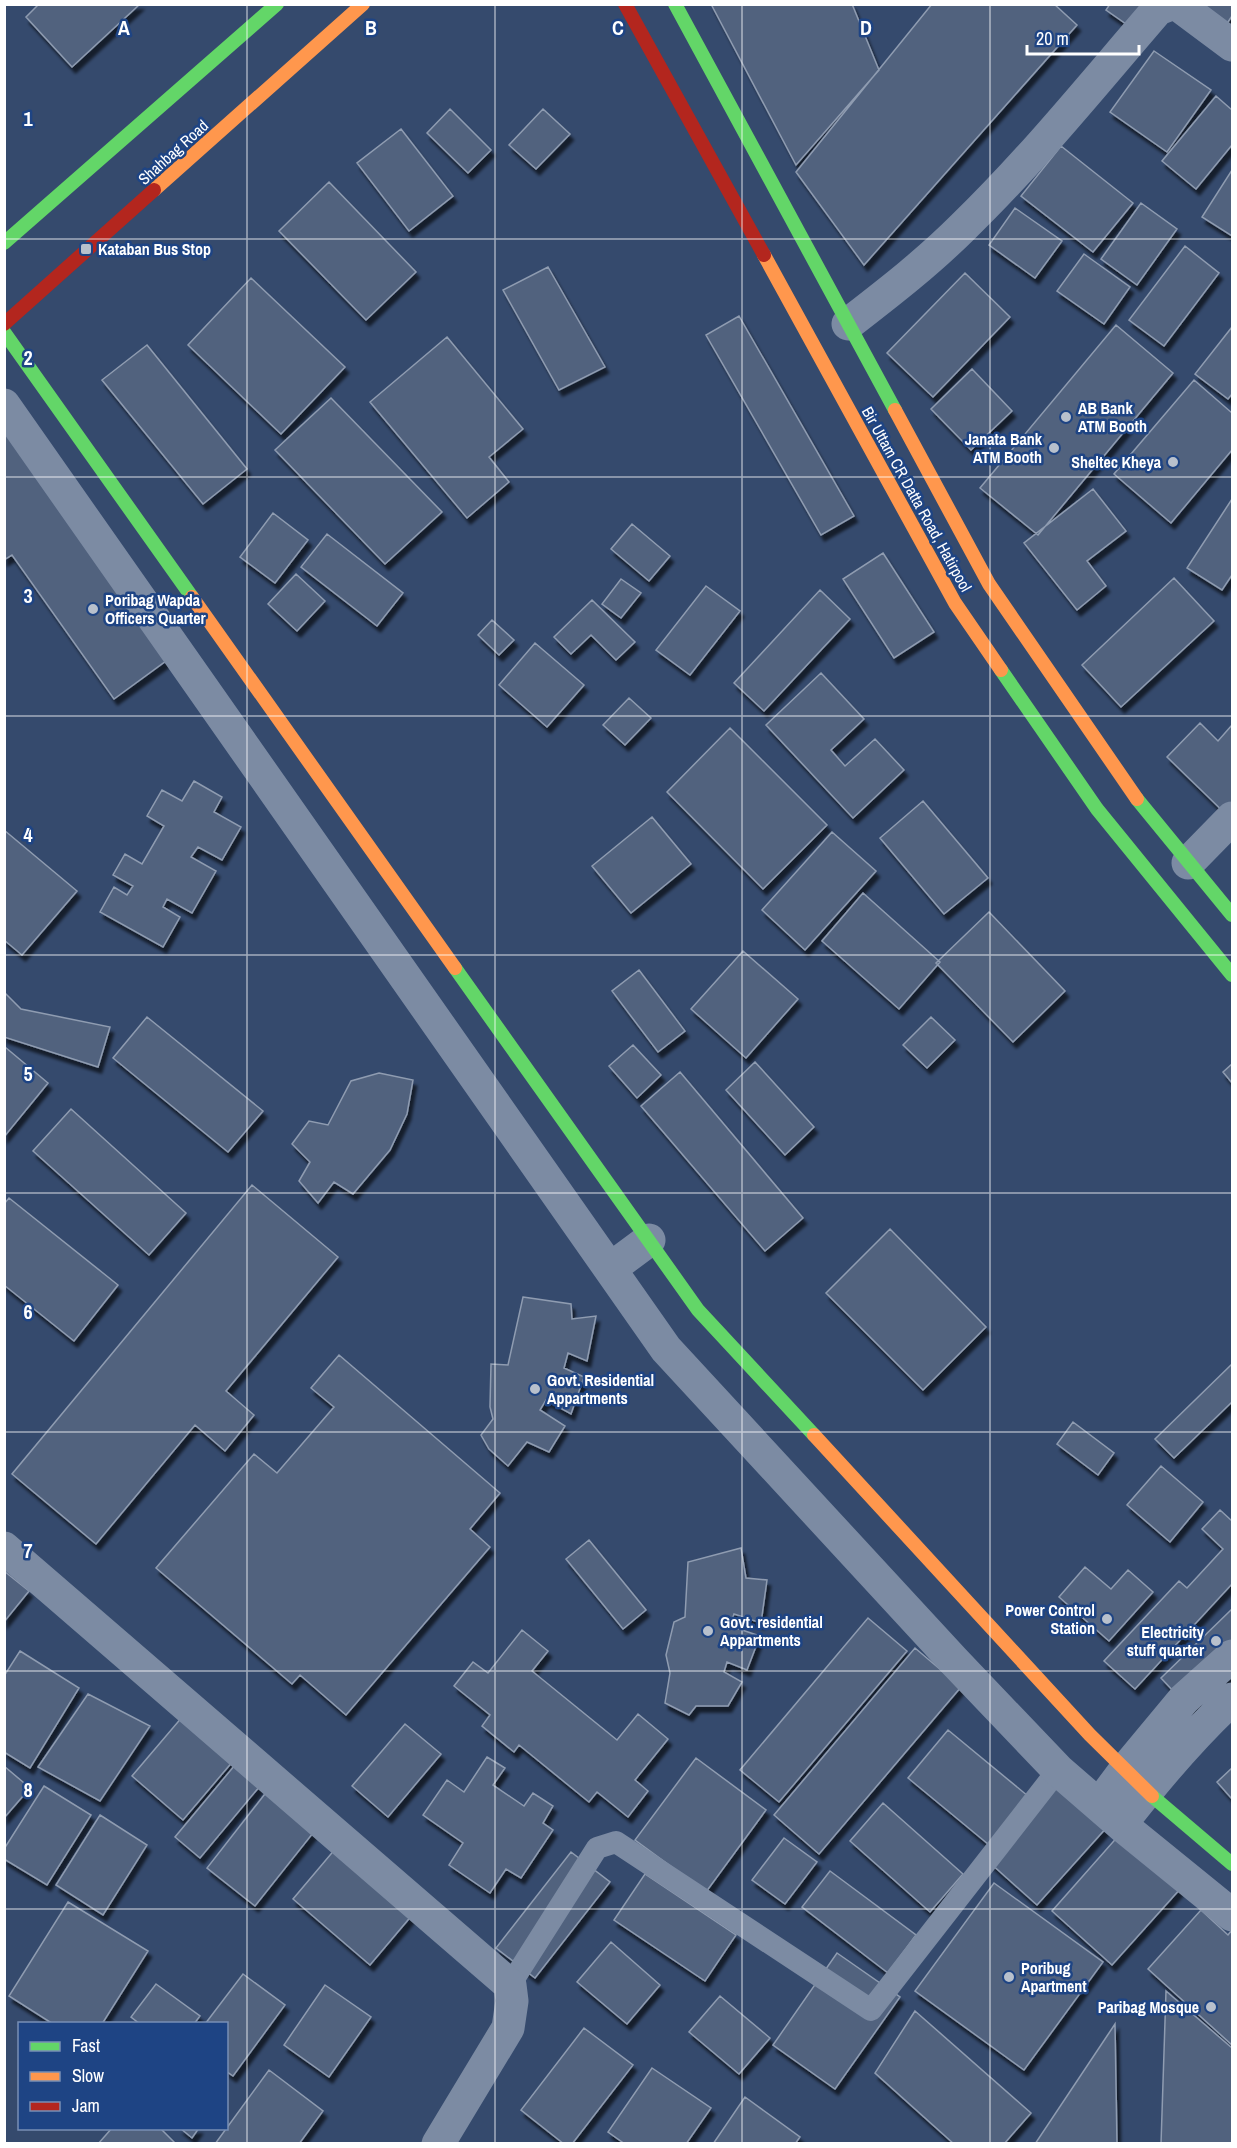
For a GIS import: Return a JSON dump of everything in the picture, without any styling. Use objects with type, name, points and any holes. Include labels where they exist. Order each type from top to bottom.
[{"type":"main road","points":[[4,243],[277,4]]},
{"type":"main road","name":"Shahbag Road","points":[[4,324],[363,4]]},
{"type":"main road","name":"Bir Uttam CR Datta Road, Hatirpool","points":[[625,4],[955,603],[1027,699],[1097,809],[1233,975]]},
{"type":"main road","name":"Bir Uttam CR Datta Road, Hatirpool","points":[[675,4],[989,584],[1050,682],[1127,786],[1233,915]]},
{"type":"main road","points":[[4,332],[698,1310],[1082,1726],[1136,1780],[1233,1863]]},
{"type":"street","points":[[848,324],[909,277],[963,227],[1020,169],[1158,9],[1171,4]]},
{"type":"street","points":[[1177,4],[1233,45]]},
{"type":"street","points":[[4,405],[666,1349],[954,1661],[1058,1770],[1233,1915]]},
{"type":"street","points":[[231,728],[267,702]]},
{"type":"street","points":[[1188,863],[1233,818]]},
{"type":"street","points":[[610,1269],[649,1240]]},
{"type":"street","points":[[4,1548],[510,1985],[512,2001],[508,2028],[438,2144]]},
{"type":"street","points":[[1110,1815],[1136,1780],[1184,1699],[1233,1656]]},
{"type":"street","points":[[1136,1780],[1233,1700]]},
{"type":"lane","points":[[510,1985],[597,1848],[616,1842],[871,2010],[1058,1770]]},
{"type":"building","points":[[39,4],[140,4],[72,67],[26,17]]},
{"type":"building","points":[[711,4],[852,4],[879,70],[796,165]]},
{"type":"building","points":[[932,4],[1054,4],[1077,25],[864,265],[796,172]]},
{"type":"building","points":[[1110,4],[1144,4],[1129,26],[1106,10]]},
{"type":"building","points":[[1184,4],[1232,4],[1232,16],[1222,31]]},
{"type":"building","points":[[1154,51],[1211,90],[1167,152],[1110,112]]},
{"type":"building","points":[[1216,96],[1232,110],[1232,145],[1196,189],[1162,161]]},
{"type":"building","points":[[450,109],[491,150],[468,173],[427,133]]},
{"type":"building","points":[[543,109],[570,134],[536,169],[509,145]]},
{"type":"building","points":[[401,129],[453,196],[409,231],[357,163]]},
{"type":"building","points":[[1061,146],[1133,203],[1093,252],[1021,196]]},
{"type":"building","points":[[1232,170],[1232,236],[1202,217]]},
{"type":"building","points":[[329,182],[416,272],[366,320],[279,231]]},
{"type":"building","points":[[1141,203],[1177,229],[1137,285],[1101,259]]},
{"type":"building","points":[[1015,208],[1062,241],[1035,278],[989,245]]},
{"type":"building","points":[[1185,246],[1219,273],[1164,346],[1129,320]]},
{"type":"building","points":[[1084,254],[1130,287],[1104,324],[1057,291]]},
{"type":"building","points":[[548,267],[605,367],[559,390],[503,290]]},
{"type":"building","points":[[965,273],[1010,317],[933,397],[887,353]]},
{"type":"building","points":[[251,278],[345,367],[281,434],[188,345]]},
{"type":"building","points":[[739,316],[854,516],[821,535],[706,335]]},
{"type":"building","points":[[1116,325],[1173,373],[1038,535],[980,488]]},
{"type":"building","points":[[1232,327],[1232,394],[1228,399],[1195,374]]},
{"type":"building","points":[[447,337],[523,429],[489,457],[509,482],[467,518],[370,402]]},
{"type":"building","points":[[147,345],[247,469],[203,504],[102,380]]},
{"type":"building","points":[[972,369],[1012,411],[971,450],[931,409]]},
{"type":"building","name":"Sheltec Kheya","points":[[1194,380],[1232,413],[1232,450],[1171,523],[1114,474]]},
{"type":"building","points":[[331,398],[442,512],[385,564],[275,450]]},
{"type":"building","name":"Poribag Wapda Officers Quarter","points":[[4,424],[170,658],[114,699],[12,555],[4,560]]},
{"type":"building","points":[[1093,489],[1126,531],[1087,561],[1106,586],[1077,610],[1024,543]]},
{"type":"building","points":[[1232,499],[1232,575],[1222,590],[1187,568]]},
{"type":"building","points":[[273,513],[308,540],[275,583],[240,557]]},
{"type":"building","points":[[632,524],[670,556],[649,581],[611,549]]},
{"type":"building","points":[[327,534],[403,593],[377,626],[301,567]]},
{"type":"building","points":[[883,553],[934,632],[894,658],[843,579]]},
{"type":"building","points":[[296,574],[325,601],[297,631],[268,604]]},
{"type":"building","points":[[1174,578],[1214,621],[1121,707],[1082,665]]},
{"type":"building","points":[[621,579],[641,593],[621,618],[602,604]]},
{"type":"building","points":[[706,586],[740,611],[690,675],[656,650]]},
{"type":"building","points":[[820,590],[850,619],[764,711],[734,683]]},
{"type":"building","points":[[592,600],[635,642],[616,660],[591,635],[571,654],[554,637]]},
{"type":"building","points":[[492,620],[514,640],[499,655],[478,635]]},
{"type":"building","points":[[535,643],[584,685],[547,727],[499,685]]},
{"type":"building","points":[[821,673],[864,719],[831,750],[845,766],[875,739],[904,770],[853,818],[766,725]]},
{"type":"building","points":[[629,698],[651,718],[625,745],[603,725]]},
{"type":"building","points":[[1200,723],[1218,741],[1232,725],[1232,820],[1167,757]]},
{"type":"building","points":[[730,728],[827,825],[763,889],[667,792]]},
{"type":"building","points":[[194,781],[222,797],[214,812],[241,827],[222,860],[198,847],[191,857],[216,871],[192,913],[167,899],[163,907],[180,917],[163,947],[100,912],[114,887],[127,895],[133,886],[113,875],[125,854],[142,864],[164,826],[147,816],[162,790],[182,801]]},
{"type":"building","points":[[923,801],[988,878],[944,914],[880,838]]},
{"type":"building","points":[[652,817],[691,864],[631,913],[592,866]]},
{"type":"building","points":[[4,830],[77,891],[22,955],[4,940]]},
{"type":"building","points":[[832,832],[876,871],[805,950],[762,910]]},
{"type":"building","points":[[863,893],[940,962],[899,1009],[822,941]]},
{"type":"building","points":[[989,912],[1065,991],[1013,1042],[936,963]]},
{"type":"building","points":[[743,951],[798,999],[746,1058],[691,1009]]},
{"type":"building","points":[[639,970],[685,1031],[658,1052],[612,991]]},
{"type":"building","points":[[4,992],[21,1009],[110,1027],[98,1067],[4,1037]]},
{"type":"building","points":[[147,1017],[263,1111],[228,1152],[113,1058]]},
{"type":"building","points":[[931,1017],[955,1040],[927,1068],[903,1045]]},
{"type":"building","points":[[633,1045],[661,1075],[637,1098],[609,1066]]},
{"type":"building","points":[[4,1047],[48,1083],[4,1137]]},
{"type":"building","points":[[755,1062],[814,1127],[785,1155],[726,1090]]},
{"type":"building","points":[[1232,1064],[1232,1083],[1223,1072]]},
{"type":"building","points":[[680,1072],[803,1218],[765,1251],[641,1106]]},
{"type":"building","points":[[379,1073],[413,1080],[407,1114],[390,1150],[353,1194],[334,1182],[318,1203],[299,1181],[310,1162],[292,1144],[309,1121],[328,1125],[351,1081]]},
{"type":"building","points":[[71,1109],[186,1213],[149,1255],[33,1151]]},
{"type":"building","points":[[252,1185],[338,1257],[226,1391],[254,1415],[225,1451],[195,1425],[96,1544],[12,1474]]},
{"type":"building","points":[[9,1198],[118,1285],[74,1341],[4,1285],[4,1204]]},
{"type":"building","points":[[890,1229],[986,1327],[923,1390],[826,1293]]},
{"type":"building","name":"Govt. Residential Appartments","points":[[523,1297],[571,1304],[572,1319],[596,1316],[587,1361],[568,1353],[564,1368],[584,1377],[571,1414],[546,1400],[540,1410],[565,1426],[549,1452],[527,1442],[508,1466],[489,1449],[481,1435],[493,1419],[490,1407],[491,1364],[508,1365]]},
{"type":"building","points":[[339,1355],[500,1493],[470,1529],[490,1547],[346,1715],[300,1675],[292,1684],[156,1568],[254,1454],[277,1473],[334,1407],[311,1388]]},
{"type":"building","points":[[1232,1364],[1232,1402],[1174,1458],[1155,1439]]},
{"type":"building","points":[[1073,1422],[1114,1453],[1098,1475],[1057,1444]]},
{"type":"building","points":[[1161,1466],[1203,1502],[1170,1542],[1127,1505]]},
{"type":"building","points":[[1220,1510],[1232,1521],[1232,1584],[1135,1689],[1104,1661],[1179,1581],[1187,1588],[1223,1549],[1202,1529]]},
{"type":"building","points":[[589,1540],[646,1610],[623,1629],[566,1559]]},
{"type":"building","name":"Govt. residential Appartments","points":[[741,1548],[746,1578],[767,1580],[761,1623],[734,1614],[730,1626],[760,1636],[747,1670],[727,1662],[724,1672],[742,1682],[728,1706],[696,1706],[689,1715],[665,1703],[670,1673],[666,1655],[674,1622],[685,1617],[688,1562]]},
{"type":"building","name":"Power Control Station","points":[[1085,1567],[1111,1589],[1128,1570],[1153,1592],[1109,1641],[1059,1597]]},
{"type":"building","points":[[4,1571],[29,1591],[4,1622]]},
{"type":"building","name":"Electricity stuff quarter","points":[[1232,1609],[1232,1674],[1193,1712],[1161,1678]]},
{"type":"building","points":[[868,1618],[907,1651],[779,1802],[740,1770]]},
{"type":"building","points":[[522,1630],[548,1651],[532,1671],[617,1740],[638,1714],[668,1739],[635,1780],[648,1791],[628,1817],[597,1792],[589,1802],[519,1745],[514,1752],[482,1726],[490,1715],[454,1686],[473,1662],[488,1673]]},
{"type":"building","points":[[915,1648],[961,1687],[819,1854],[774,1815]]},
{"type":"building","points":[[20,1651],[79,1688],[30,1768],[4,1752],[4,1676]]},
{"type":"building","points":[[88,1694],[150,1726],[100,1801],[38,1767]]},
{"type":"building","points":[[183,1716],[234,1760],[183,1820],[132,1776]]},
{"type":"building","points":[[405,1724],[441,1754],[388,1817],[352,1786]]},
{"type":"building","points":[[948,1730],[1034,1801],[994,1849],[908,1778]]},
{"type":"building","points":[[487,1757],[505,1768],[493,1785],[524,1806],[533,1793],[553,1806],[543,1823],[553,1830],[521,1878],[506,1869],[490,1893],[449,1865],[463,1843],[423,1815],[447,1780],[464,1792]]},
{"type":"building","points":[[696,1758],[766,1810],[706,1892],[635,1840]]},
{"type":"building","points":[[235,1765],[260,1786],[200,1858],[175,1837]]},
{"type":"building","points":[[4,1766],[30,1788],[4,1818]]},
{"type":"building","points":[[1232,1768],[1232,1799],[1217,1782]]},
{"type":"building","points":[[1059,1782],[1108,1826],[1037,1905],[989,1862]]},
{"type":"building","points":[[44,1786],[91,1815],[47,1885],[4,1859],[4,1849]]},
{"type":"building","points":[[268,1790],[317,1828],[255,1906],[207,1868]]},
{"type":"building","points":[[883,1803],[963,1874],[930,1912],[850,1841]]},
{"type":"building","points":[[100,1815],[147,1845],[103,1915],[56,1885]]},
{"type":"building","points":[[1120,1834],[1181,1888],[1112,1965],[1052,1911]]},
{"type":"building","points":[[784,1838],[817,1862],[785,1904],[752,1880]]},
{"type":"building","points":[[336,1848],[413,1914],[370,1965],[293,1899]]},
{"type":"building","points":[[571,1852],[610,1882],[535,1978],[496,1948]]},
{"type":"building","points":[[830,1871],[916,1935],[888,1973],[802,1907]]},
{"type":"building","points":[[645,1874],[736,1935],[705,1981],[614,1920]]},
{"type":"building","name":"Poribug Apartment","points":[[994,1883],[1103,1962],[1024,2070],[915,1991]]},
{"type":"building","points":[[68,1902],[148,1951],[103,2022],[50,2022],[9,1996]]},
{"type":"building","name":"Paribag Mosque","points":[[1201,1910],[1228,1935],[1232,1930],[1232,2045],[1148,1969]]},
{"type":"building","points":[[611,1942],[660,1985],[627,2024],[577,1982]]},
{"type":"building","points":[[837,1953],[900,1997],[835,2089],[773,2045]]},
{"type":"building","points":[[243,1974],[285,2005],[233,2076],[228,2072],[228,2022],[207,2022]]},
{"type":"building","points":[[156,1984],[200,2016],[196,2022],[137,2022],[131,2017]]},
{"type":"building","points":[[325,1985],[371,2017],[329,2077],[284,2045]]},
{"type":"building","points":[[1166,1991],[1232,2048],[1232,2144],[1161,2144]]},
{"type":"building","points":[[720,1996],[770,2038],[739,2074],[689,2032]]},
{"type":"building","points":[[915,2011],[1031,2113],[1004,2144],[954,2144],[875,2073]]},
{"type":"building","points":[[1115,2024],[1117,2144],[1035,2144]]},
{"type":"building","points":[[584,2028],[633,2065],[572,2144],[564,2144],[521,2110]]},
{"type":"building","points":[[652,2068],[711,2108],[686,2144],[625,2144],[608,2132]]},
{"type":"building","points":[[269,2070],[323,2111],[299,2144],[215,2144],[225,2130],[228,2130],[228,2126]]},
{"type":"building","points":[[745,2097],[800,2137],[795,2144],[713,2144]]},
{"type":"building","points":[[110,2130],[162,2130],[176,2144],[98,2144]]},
{"type":"building","points":[[182,2130],[198,2130],[192,2138]]},
{"type":"traffic: fast","points":[[4,243],[277,4]]},
{"type":"traffic: fast","points":[[675,4],[895,410]]},
{"type":"traffic: fast","points":[[4,332],[192,597]]},
{"type":"traffic: fast","points":[[1001,670],[1097,809],[1232,975]]},
{"type":"traffic: fast","points":[[1137,799],[1232,915]]},
{"type":"traffic: fast","points":[[455,968],[698,1310],[814,1435]]},
{"type":"traffic: fast","points":[[1152,1796],[1232,1864]]},
{"type":"traffic: slow","points":[[154,190],[363,4]]},
{"type":"traffic: slow","points":[[764,255],[955,603],[1001,670]]},
{"type":"traffic: slow","points":[[895,410],[989,584],[1137,799]]},
{"type":"traffic: slow","points":[[192,597],[455,968]]},
{"type":"traffic: slow","points":[[814,1435],[1090,1735],[1152,1796]]},
{"type":"traffic: jam","points":[[625,4],[764,255]]},
{"type":"traffic: jam","points":[[4,324],[154,190]]},
{"type":"place","name":"Kataban Bus Stop","points":[[86,249]]},
{"type":"place","name":"AB Bank ATM Booth","points":[[1066,417]]},
{"type":"place","name":"Janata Bank ATM Booth","points":[[1054,448]]},
{"type":"place","name":"Sheltec Kheya","points":[[1173,462]]},
{"type":"place","name":"Poribag Wapda Officers Quarter","points":[[93,609]]},
{"type":"place","name":"Govt. Residential Appartments","points":[[535,1389]]},
{"type":"place","name":"Power Control Station","points":[[1107,1619]]},
{"type":"place","name":"Govt. residential Appartments","points":[[708,1631]]},
{"type":"place","name":"Electricity stuff quarter","points":[[1216,1641]]},
{"type":"place","name":"Poribug Apartment","points":[[1009,1977]]},
{"type":"place","name":"Paribag Mosque","points":[[1211,2007]]}]
